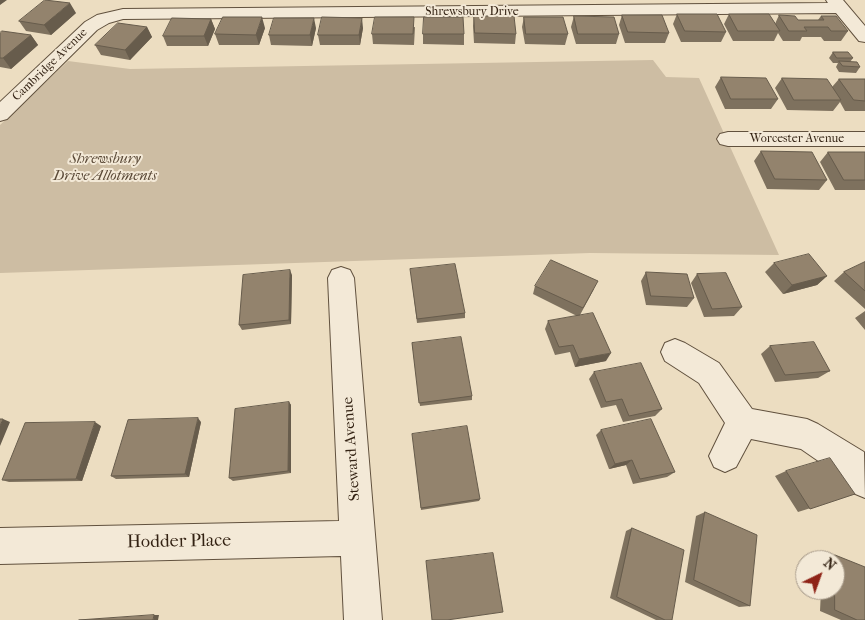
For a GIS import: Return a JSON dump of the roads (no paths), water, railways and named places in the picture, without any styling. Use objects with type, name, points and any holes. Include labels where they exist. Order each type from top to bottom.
[{"type":"street","name":"Shrewsbury Drive","points":[[103,19],[123,14],[838,4]]},
{"type":"street","points":[[838,4],[865,37]]},
{"type":"street","name":"Cambridge Avenue","points":[[0,114],[91,26],[103,19]]},
{"type":"street","name":"Worcester Avenue","points":[[728,139],[865,139]]},
{"type":"street","name":"Steward Avenue","points":[[341,278],[362,620]]},
{"type":"street","points":[[675,352],[709,373],[743,422],[807,435],[852,464],[865,481]]},
{"type":"street","points":[[725,456],[743,422]]},
{"type":"street","name":"Hodder Place","points":[[0,546],[357,538]]},
{"type":"park label","name":"Shrewsbury Drive Allotments","points":[[105,168]]}]
